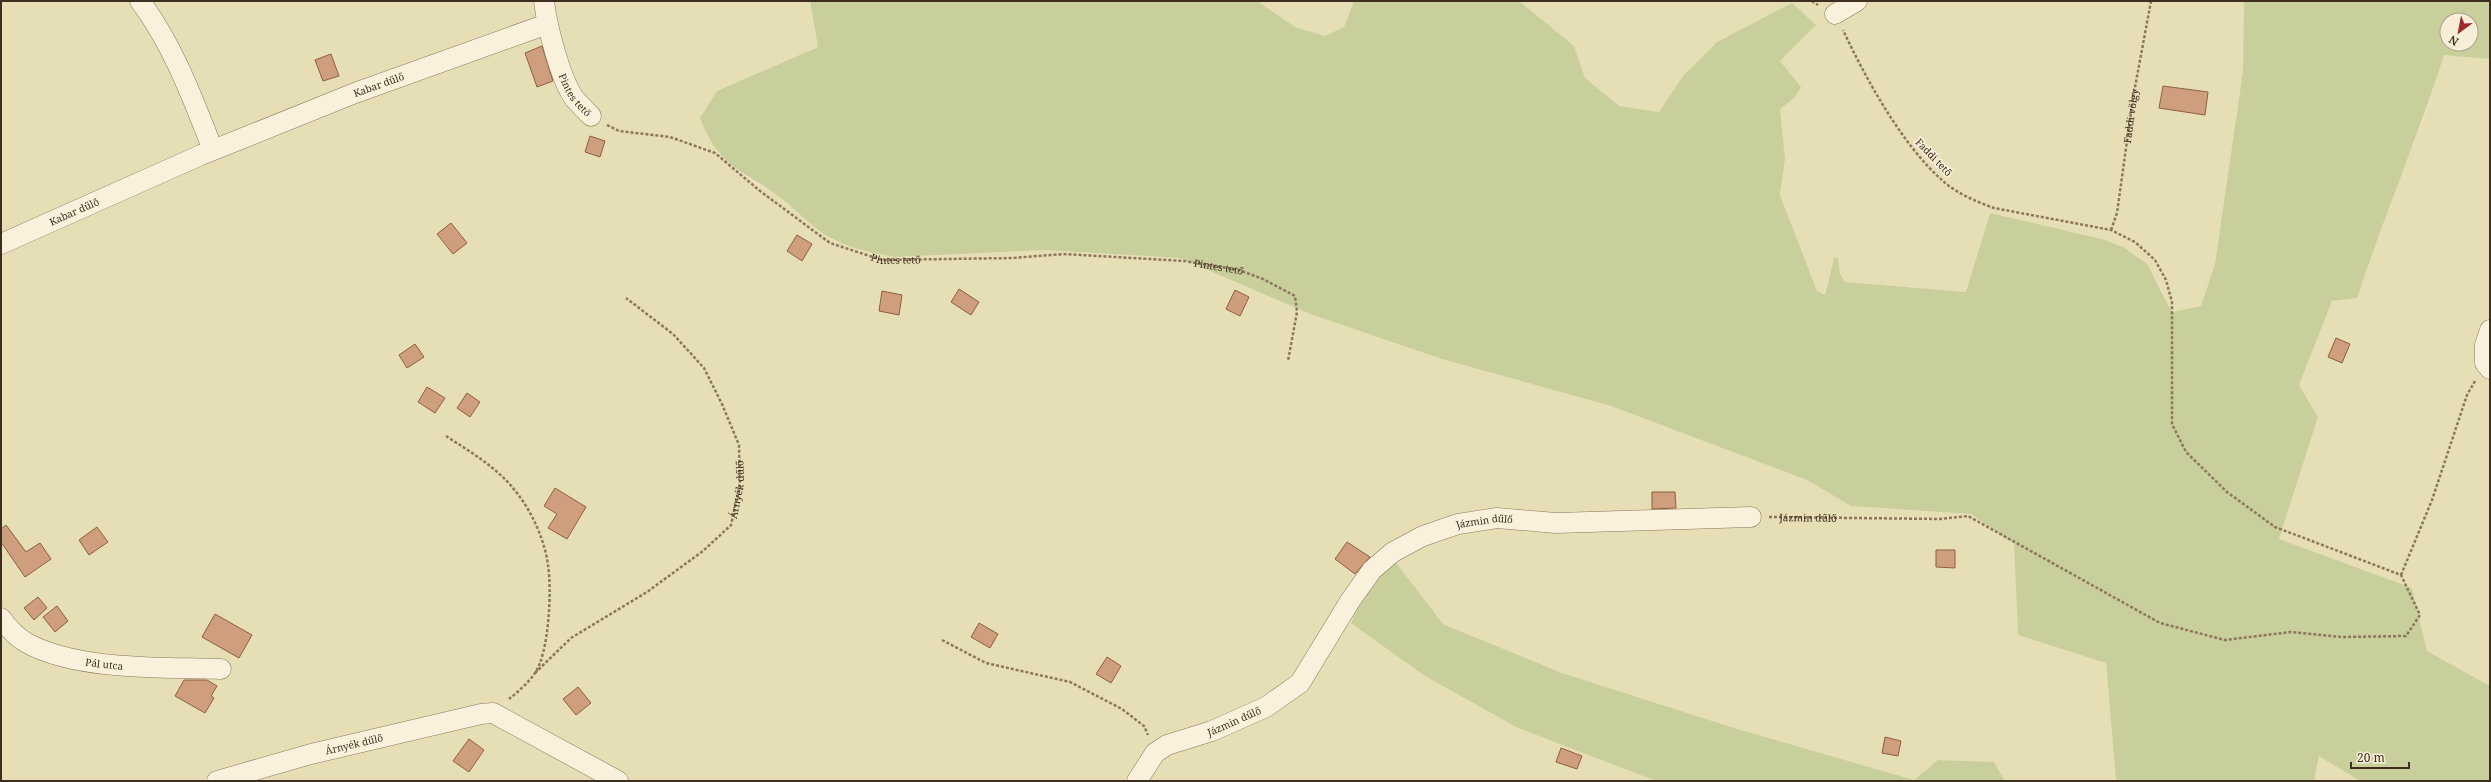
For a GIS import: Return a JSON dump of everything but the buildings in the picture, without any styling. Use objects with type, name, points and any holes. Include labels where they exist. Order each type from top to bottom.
[{"type":"street","points":[[140,1],[152,17],[192,96],[213,150]]},
{"type":"street","name":"Pintes tető","points":[[544,1],[547,24],[574,97],[591,116]]},
{"type":"street","points":[[1835,14],[1857,1]]},
{"type":"street","name":"Kabar dűlő","points":[[1,244],[213,150],[355,93],[547,24]]},
{"type":"street","points":[[2488,366],[2485,345],[2490,330]]},
{"type":"street","name":"Jázmin dűlő","points":[[1137,781],[1155,753],[1167,745],[1212,731],[1266,707],[1300,683],[1350,601],[1372,570],[1393,552],[1423,536],[1458,524],[1497,518],[1556,523],[1751,517]]},
{"type":"street","name":"Pál utca","points":[[1,618],[11,631],[27,643],[74,659],[123,665],[221,670]]},
{"type":"street","points":[[493,713],[618,781]]},
{"type":"street","name":"Árnyék dűlő","points":[[217,781],[311,754],[481,714],[493,713]]},
{"type":"path","name":"Faddi völgy","points":[[2111,230],[2117,213],[2133,98],[2151,1]]},
{"type":"path","name":"Faddi tető","points":[[1835,14],[1858,61],[1909,143],[1943,181],[1978,202],[1994,208],[2111,230],[2135,242],[2155,260],[2166,280],[2172,302],[2172,424],[2186,452],[2227,492],[2275,527],[2401,575]]},
{"type":"path","name":"Pintes tető","points":[[591,116],[619,131],[670,137],[715,153],[760,191],[830,242],[882,260],[996,258],[1064,254],[1184,261],[1239,270],[1263,279],[1295,296],[1297,312],[1288,361]]},
{"type":"path","name":"Árnyék dűlő","points":[[493,713],[571,638],[647,592],[703,551],[731,525],[740,485],[739,445],[722,404],[704,368],[673,334],[626,298]]},
{"type":"path","points":[[2401,575],[2432,500],[2468,395],[2488,366]]},
{"type":"path","name":"Árnyék dűlő","points":[[446,436],[498,470],[518,494],[534,520],[548,565],[549,615],[544,653],[535,673]]},
{"type":"path","name":"Jázmin dűlő","points":[[1751,517],[1940,519],[1968,516],[2160,623],[2225,640],[2291,632],[2342,637],[2406,636],[2420,615],[2401,575]]},
{"type":"path","points":[[942,640],[986,663],[1070,682],[1104,699],[1144,726],[1155,753]]},
{"type":"shaded area","points":[[1,1],[810,1],[818,47],[717,91],[716,150],[735,170],[782,199],[833,240],[872,253],[894,257],[1045,250],[1180,258],[1310,314],[1442,359],[1611,406],[1807,480],[1851,506],[1971,514],[2014,544],[2018,635],[2106,663],[2116,781],[2005,781],[1994,762],[1938,760],[1914,780],[1734,728],[1562,673],[1443,624],[1394,560],[1425,676],[1518,728],[1656,781],[1,781]]},
{"type":"shaded area","points":[[1257,1],[1354,1],[1344,27],[1325,36],[1295,27]]},
{"type":"shaded area","points":[[1519,1],[2244,1],[2243,71],[2215,264],[2201,306],[2172,312],[2159,284],[2044,227],[1990,213],[1967,292],[1845,282],[1840,275],[1838,258],[1834,258],[1824,295],[1817,291],[1780,195],[1785,159],[1780,109],[1794,98],[1779,61],[1816,25],[1683,76],[1659,112],[1619,106],[1585,78],[1574,46]]},
{"type":"shaded area","points":[[2444,54],[2490,59],[2490,686],[2427,651],[2412,588],[2279,539],[2318,417],[2299,385],[2332,301],[2357,298],[2382,222],[2423,121]]},
{"type":"shaded area","points":[[2319,755],[2360,781],[2314,781]]},
{"type":"green space","points":[[810,1],[1257,1],[1295,27],[1325,36],[1344,27],[1354,1],[1519,1],[1574,46],[1585,78],[1619,106],[1659,112],[1683,76],[1717,42],[1792,3],[1816,25],[1780,61],[1801,87],[1794,98],[1780,109],[1785,159],[1780,195],[1817,291],[1825,295],[1834,258],[1838,258],[1840,274],[1845,282],[1966,292],[1990,213],[2101,239],[2123,247],[2147,264],[2172,312],[2201,306],[2215,264],[2243,71],[2244,1],[2490,1],[2490,59],[2444,55],[2357,298],[2332,301],[2299,385],[2318,417],[2279,539],[2412,588],[2427,651],[2490,686],[2490,781],[2360,781],[2319,756],[2314,781],[2116,781],[2106,663],[2018,635],[2014,544],[1971,514],[1851,506],[1807,480],[1611,406],[1442,359],[1310,314],[1180,258],[1045,250],[894,257],[847,245],[819,231],[782,199],[724,159],[708,135],[700,118],[717,91],[818,47]]},
{"type":"green space","points":[[1394,560],[1443,624],[1562,673],[1734,728],[1914,780],[1938,760],[1994,762],[2005,781],[1656,781],[1518,728],[1425,676],[1351,623],[1366,590]]}]
